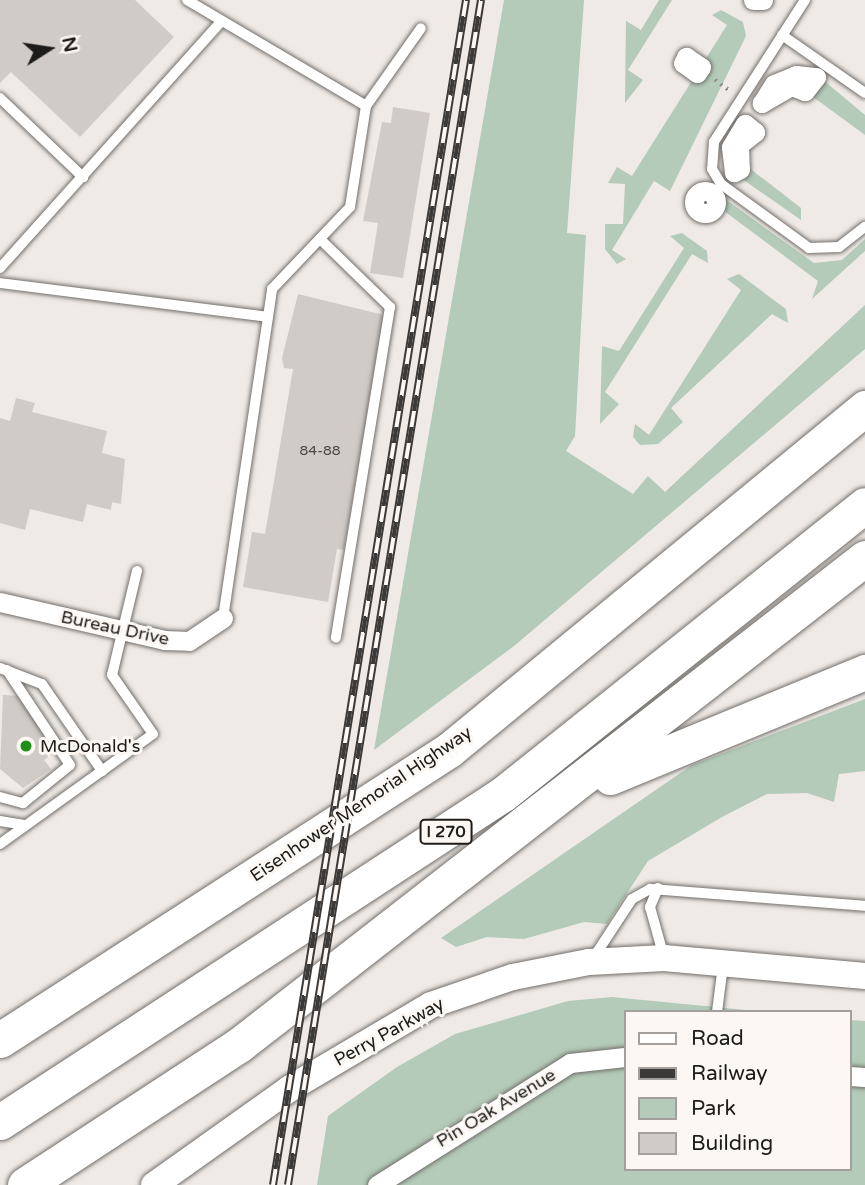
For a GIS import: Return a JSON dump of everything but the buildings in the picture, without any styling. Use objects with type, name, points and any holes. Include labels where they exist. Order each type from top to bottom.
[{"type":"highway","name":"Eisenhower Memorial Highway","points":[[0,1040],[449,750],[865,408]]},
{"type":"highway","name":"I 270","points":[[0,1122],[503,794],[865,505]]},
{"type":"highway","name":"I 270","points":[[25,1185],[239,1045],[565,796],[865,558]]},
{"type":"highway","points":[[565,796],[865,672]]},
{"type":"street","points":[[753,0],[763,0]]},
{"type":"street","name":"Bureau Drive","points":[[0,602],[125,631],[189,641],[223,618]]},
{"type":"street","name":"Perry Parkway","points":[[154,1185],[289,1089],[431,1005],[513,977],[589,962],[664,958],[723,961],[865,976]]},
{"type":"street","name":"Pin Oak Avenue","points":[[377,1185],[570,1063],[624,1057]]},
{"type":"lane","points":[[187,0],[220,23],[366,106]]},
{"type":"lane","points":[[805,0],[714,142],[711,164],[722,184],[809,248],[839,247],[865,227]]},
{"type":"lane","points":[[0,268],[220,23]]},
{"type":"lane","points":[[223,618],[272,289],[350,207],[366,106],[421,28]]},
{"type":"lane","points":[[782,35],[865,93]]},
{"type":"lane","points":[[0,98],[83,177]]},
{"type":"lane","points":[[320,239],[390,307],[336,638]]},
{"type":"lane","points":[[0,283],[268,317]]},
{"type":"lane","points":[[0,844],[153,734],[112,675],[125,631],[136,571]]},
{"type":"lane","points":[[4,669],[42,684],[102,771]]},
{"type":"lane","points":[[0,797],[23,803],[70,765],[4,669]]},
{"type":"lane","points":[[0,821],[26,825]]},
{"type":"lane","points":[[658,888],[650,907],[664,958]]},
{"type":"lane","points":[[589,962],[619,927],[632,899],[658,888],[865,906]]},
{"type":"lane","points":[[717,1010],[723,961]]},
{"type":"green space","points":[[504,0],[584,0],[567,233],[586,235],[575,436],[566,451],[633,494],[648,476],[665,492],[865,305],[865,349],[514,646],[374,750]]},
{"type":"green space","points":[[659,0],[672,0],[628,70],[643,80],[625,103],[626,21],[641,30]]},
{"type":"green space","points":[[721,10],[743,22],[746,36],[670,191],[654,181],[612,250],[626,259],[617,264],[605,249],[605,224],[623,224],[625,184],[608,183],[617,167],[632,176],[727,25],[712,15]]},
{"type":"green space","points":[[822,79],[865,115],[865,135],[805,91]]},
{"type":"green space","points":[[747,147],[748,167],[801,208],[801,220],[735,174]]},
{"type":"green space","points":[[718,194],[814,263],[842,260],[865,239],[865,251],[812,299],[818,281],[712,202]]},
{"type":"green space","points":[[682,233],[707,251],[708,263],[692,254],[605,392],[619,404],[600,424],[602,346],[619,351],[684,248],[670,236]]},
{"type":"green space","points":[[739,274],[786,309],[788,323],[772,314],[671,408],[683,422],[658,444],[640,445],[633,437],[635,424],[649,435],[741,290],[727,279]]},
{"type":"green space","points":[[865,699],[865,771],[839,774],[834,802],[807,793],[767,794],[722,817],[648,861],[607,924],[584,922],[524,939],[487,937],[456,947],[441,938],[692,765]]},
{"type":"green space","points":[[612,997],[745,1010],[624,1010],[624,1171],[851,1171],[851,1020],[865,1021],[865,1185],[317,1185],[328,1116],[397,1067],[455,1034],[568,1001]]},
{"type":"railway","points":[[273,1185],[466,0]]},
{"type":"railway","points":[[288,1185],[481,0]]},
{"type":"place","name":"McDonald's","points":[[26,746]]}]
